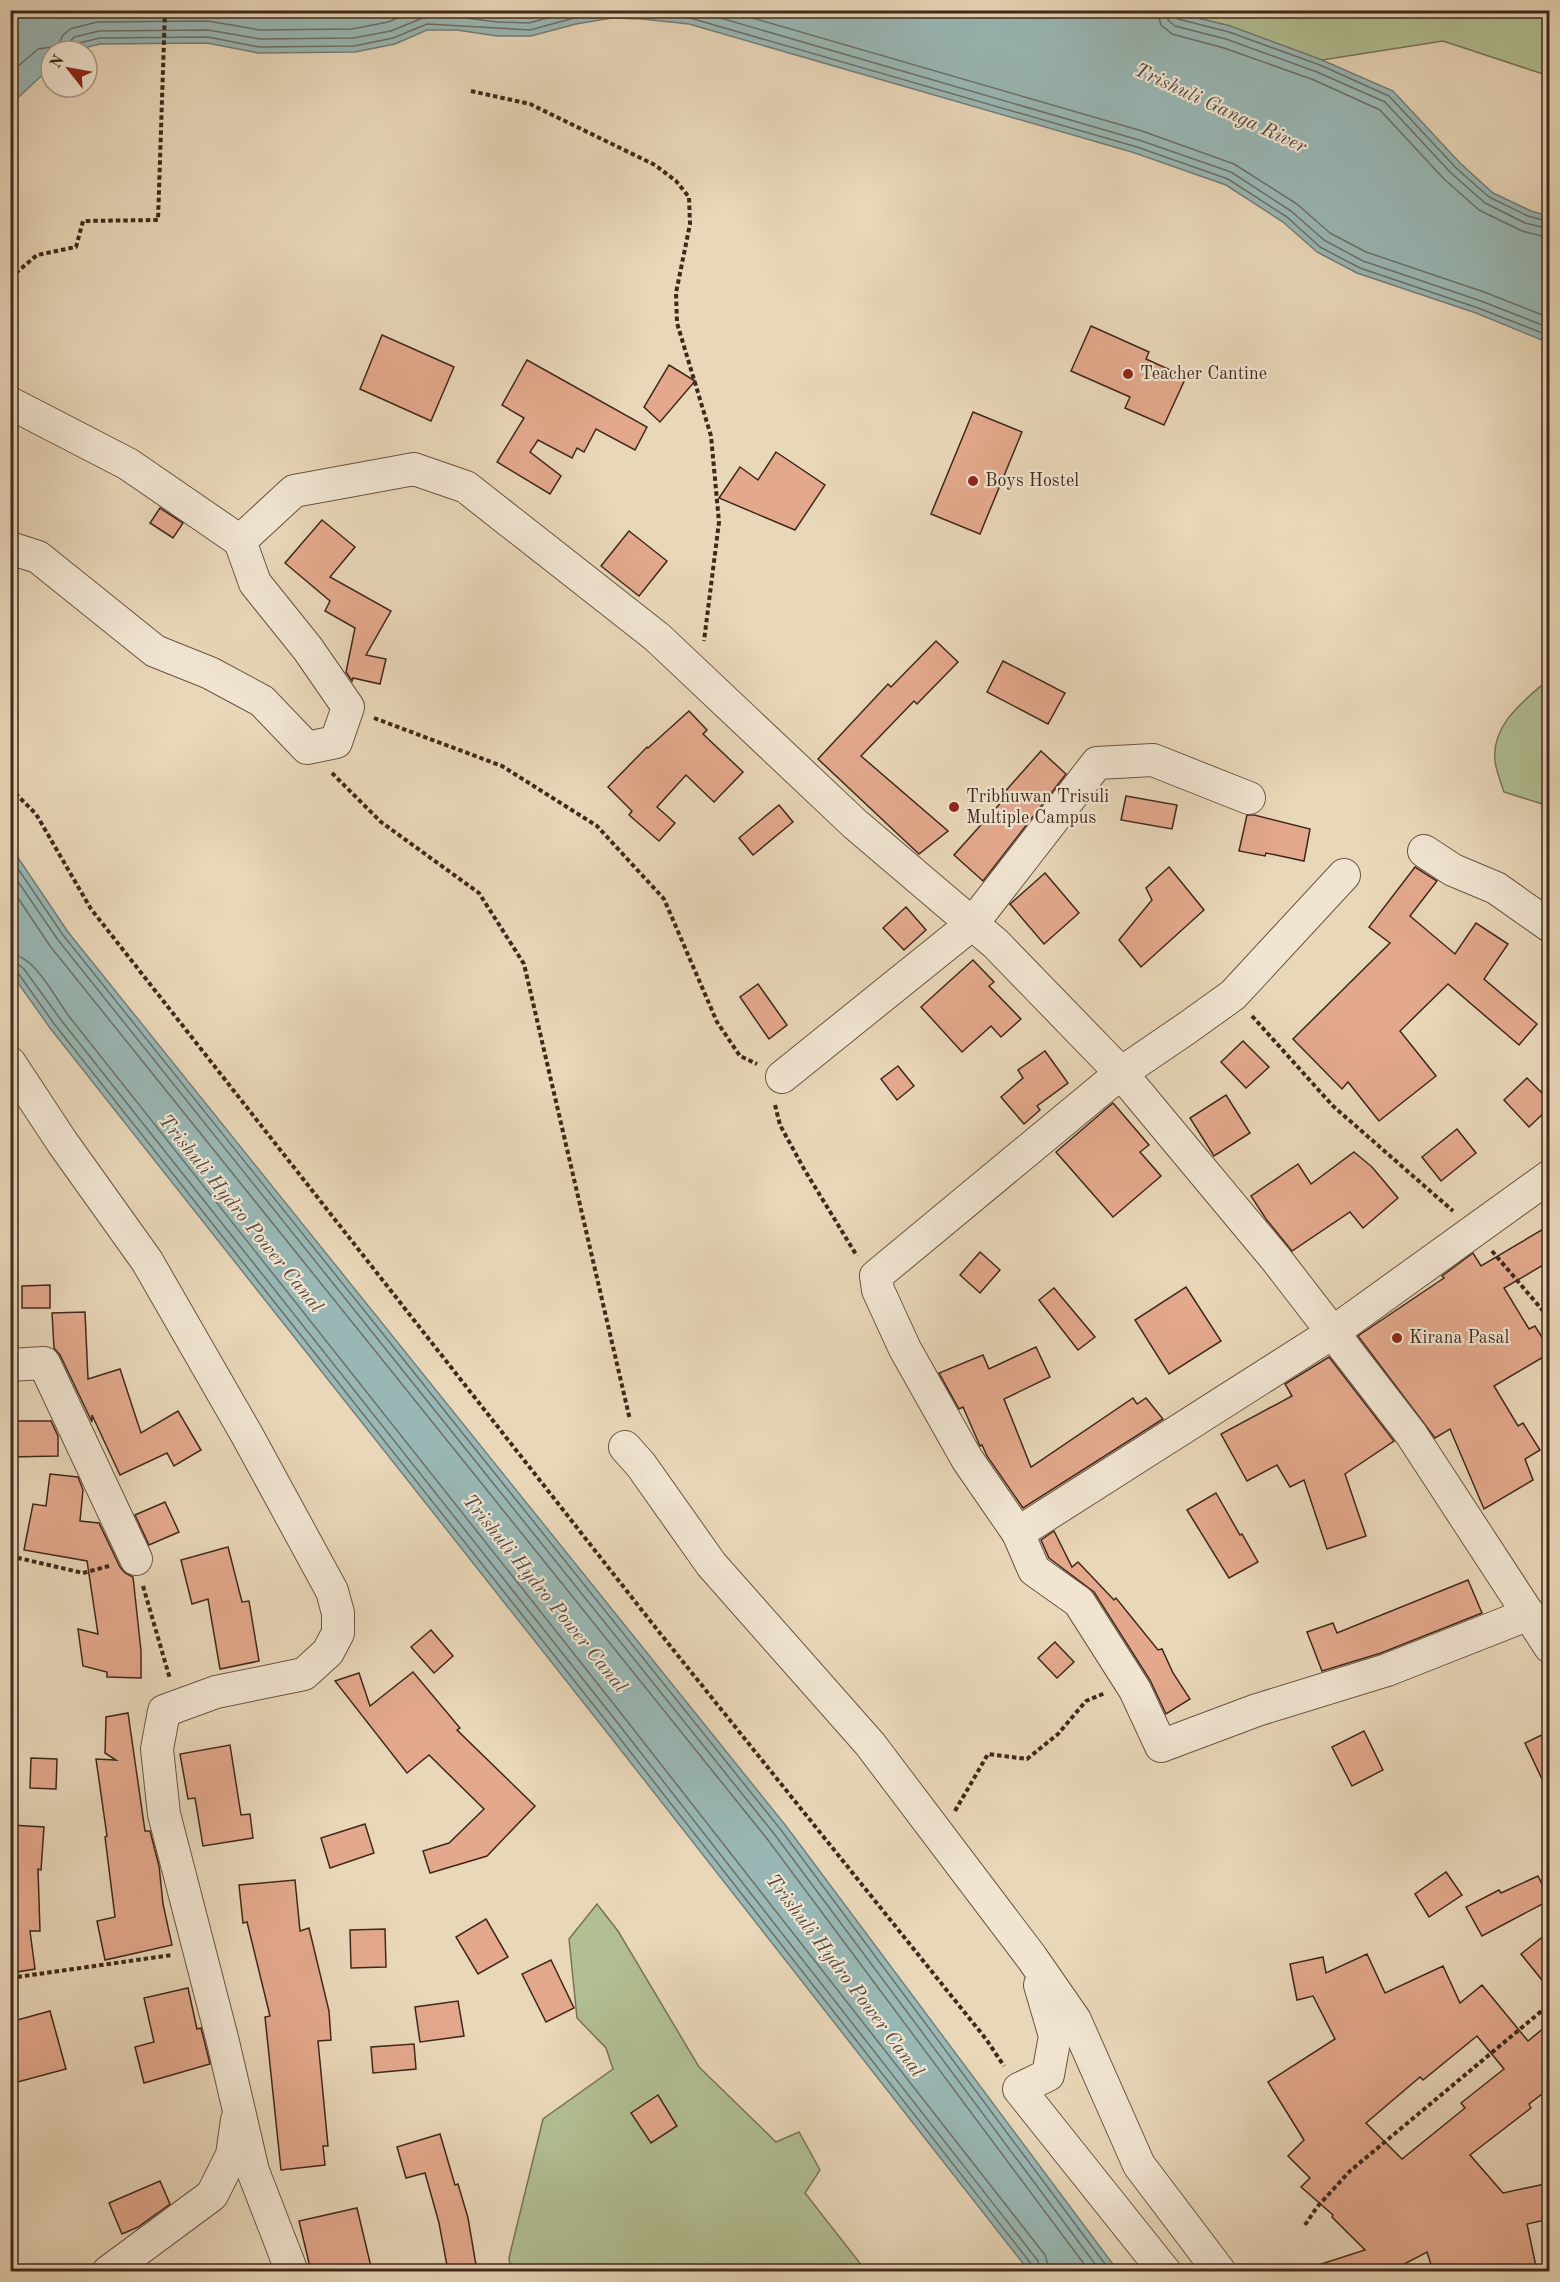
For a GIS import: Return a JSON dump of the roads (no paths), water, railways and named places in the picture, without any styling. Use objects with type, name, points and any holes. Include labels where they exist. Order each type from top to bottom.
[{"type":"street","points":[[10,404],[128,464],[240,541],[255,583],[308,649],[348,707],[336,742],[307,748],[262,701],[210,673],[154,651],[24,553],[10,533]]},
{"type":"street","points":[[240,541],[294,491],[414,469],[466,487],[657,637],[855,824],[996,944],[1120,1073],[1276,1259],[1411,1434],[1550,1647]]},
{"type":"street","points":[[778,1089],[972,924],[1097,763],[1153,760],[1249,798]]},
{"type":"street","points":[[1424,851],[1453,870],[1496,888],[1550,926]]},
{"type":"street","points":[[1344,875],[1233,995],[1187,1029],[1120,1073],[876,1276],[878,1290],[911,1359],[967,1458],[1018,1533],[1034,1570],[1079,1602],[1135,1689],[1161,1746],[1257,1710],[1387,1670],[1529,1614]]},
{"type":"street","points":[[10,1062],[62,1142],[147,1261],[247,1435],[332,1591],[338,1613],[338,1633],[328,1652],[304,1674],[216,1692],[164,1711],[156,1749],[164,1814],[253,2171],[292,2271]]},
{"type":"street","points":[[1018,1533],[1332,1332],[1550,1176]]},
{"type":"street","points":[[10,1365],[44,1363],[136,1559]]},
{"type":"street","points":[[633,1456],[711,1564],[870,1744],[1032,1958],[1075,2020],[1139,2166],[1220,2271]]},
{"type":"street","points":[[1032,1958],[1055,2036],[1048,2075],[1019,2089],[1165,2271]]},
{"type":"street","points":[[108,2271],[212,2195],[232,2155],[239,2110]]},
{"type":"water","name":"Trishuli Ganga River","points":[[11,10],[1169,11],[1230,26],[1322,60],[1393,91],[1460,163],[1493,193],[1531,211],[1549,216],[1549,343],[1476,313],[1357,273],[1317,252],[1283,222],[1226,185],[1135,153],[689,24],[612,18],[576,24],[531,36],[497,36],[457,30],[427,30],[395,44],[355,52],[258,53],[207,43],[99,44],[99,39],[39,39],[39,78],[11,104]]},
{"type":"water","name":"Trishuli Hydro Power Canal","points":[[10,846],[68,932],[786,1826],[1118,2271],[1029,2271],[50,1028],[11,973]]},
{"type":"place","name":"Teacher Cantine","points":[[1128,374]]},
{"type":"place","name":"Boys Hostel","points":[[973,481]]},
{"type":"place","name":"Tribhuwan Trisuli Multiple Campus","points":[[954,807]]},
{"type":"place","name":"Kirana Pasal","points":[[1397,1338]]}]
